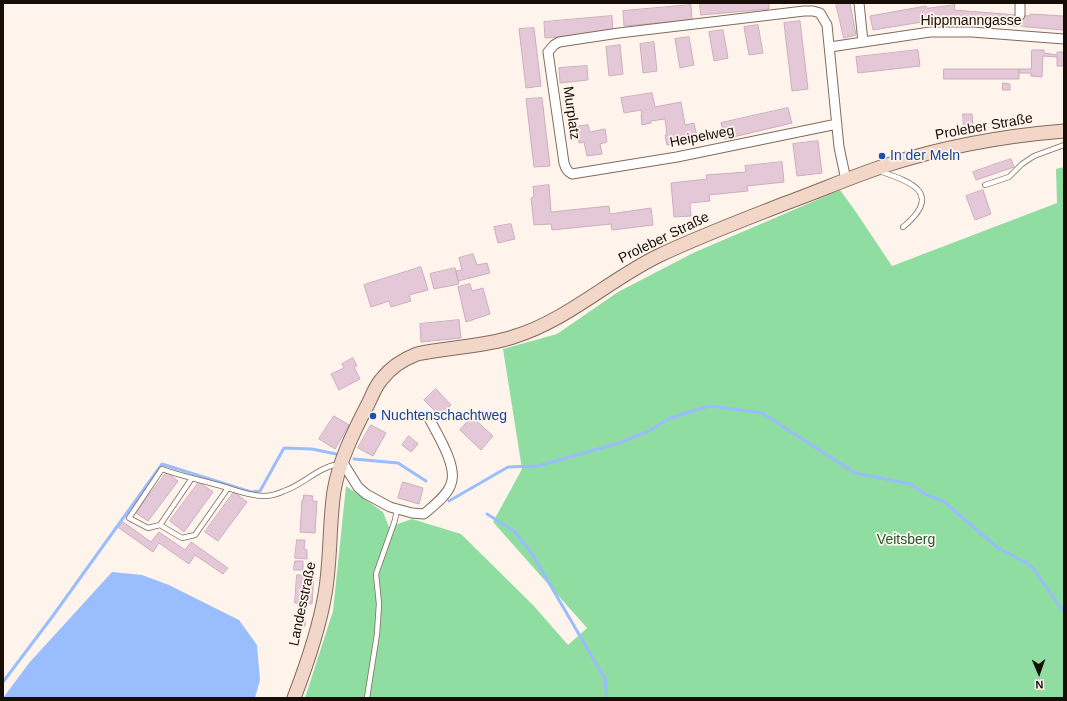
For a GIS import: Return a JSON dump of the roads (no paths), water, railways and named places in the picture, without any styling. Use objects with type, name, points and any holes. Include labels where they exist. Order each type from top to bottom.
[{"type":"main road","name":"Proleber Straße","points":[[334,491],[342,463],[364,412],[380,380],[408,358],[428,352],[486,344],[512,338],[532,330],[579,304],[626,273],[657,257],[721,228],[874,170],[911,158],[976,143],[1037,133],[1064,131]]},
{"type":"main road","name":"Landesstraße","points":[[294,698],[312,648],[325,594],[334,491]]},
{"type":"street","points":[[859,3],[863,42]]},
{"type":"street","points":[[1020,3],[1020,15]]},
{"type":"street","name":"Murplatz","points":[[572,174],[568,172],[564,163],[548,52],[559,42],[619,33],[813,11],[820,13],[823,16],[827,25],[830,47]]},
{"type":"street","name":"Hippmanngasse","points":[[830,47],[930,32],[1019,31],[1064,39]]},
{"type":"street","points":[[830,47],[839,147],[846,180]]},
{"type":"street","name":"Heipelweg","points":[[572,174],[677,157],[837,124]]},
{"type":"street","points":[[342,463],[358,487],[366,494],[397,509],[412,513],[424,514],[445,494],[451,485],[453,476],[452,464],[429,418]]},
{"type":"lane","points":[[985,185],[1009,177],[1022,164],[1034,156],[1064,145]]},
{"type":"lane","points":[[874,170],[905,180],[912,184],[921,194],[922,206],[918,213],[903,227]]},
{"type":"lane","points":[[192,478],[160,525],[148,528],[129,518],[162,469],[250,495],[265,496],[285,491],[324,468],[342,463]]},
{"type":"lane","points":[[160,525],[182,538],[196,535],[228,488]]},
{"type":"lane","points":[[367,698],[377,634],[379,604],[376,574],[395,520],[397,509]]},
{"type":"water","points":[[112,572],[142,575],[169,585],[239,620],[257,645],[260,680],[255,698],[3,698],[29,663]]},
{"type":"waterway","points":[[449,501],[508,467],[538,466],[619,443],[649,431],[668,419],[699,409],[711,406],[762,413],[855,473],[910,484],[927,495],[943,501],[998,548],[1025,562],[1033,568],[1064,612]]},
{"type":"waterway","points":[[3,682],[52,617],[162,464],[251,492],[260,491],[284,448],[312,449],[336,454]]},
{"type":"waterway","points":[[354,459],[398,463],[426,481]]},
{"type":"waterway","points":[[487,514],[514,531],[531,552],[605,679],[607,698]]},
{"type":"tunnel","points":[[1020,15],[1020,27]]},
{"type":"place","name":"In der Meln","points":[[882,156]]},
{"type":"place","name":"Nuchtenschachtweg","points":[[373,416]]},
{"type":"park label","name":"Veitsberg","points":[[906,540]]}]
